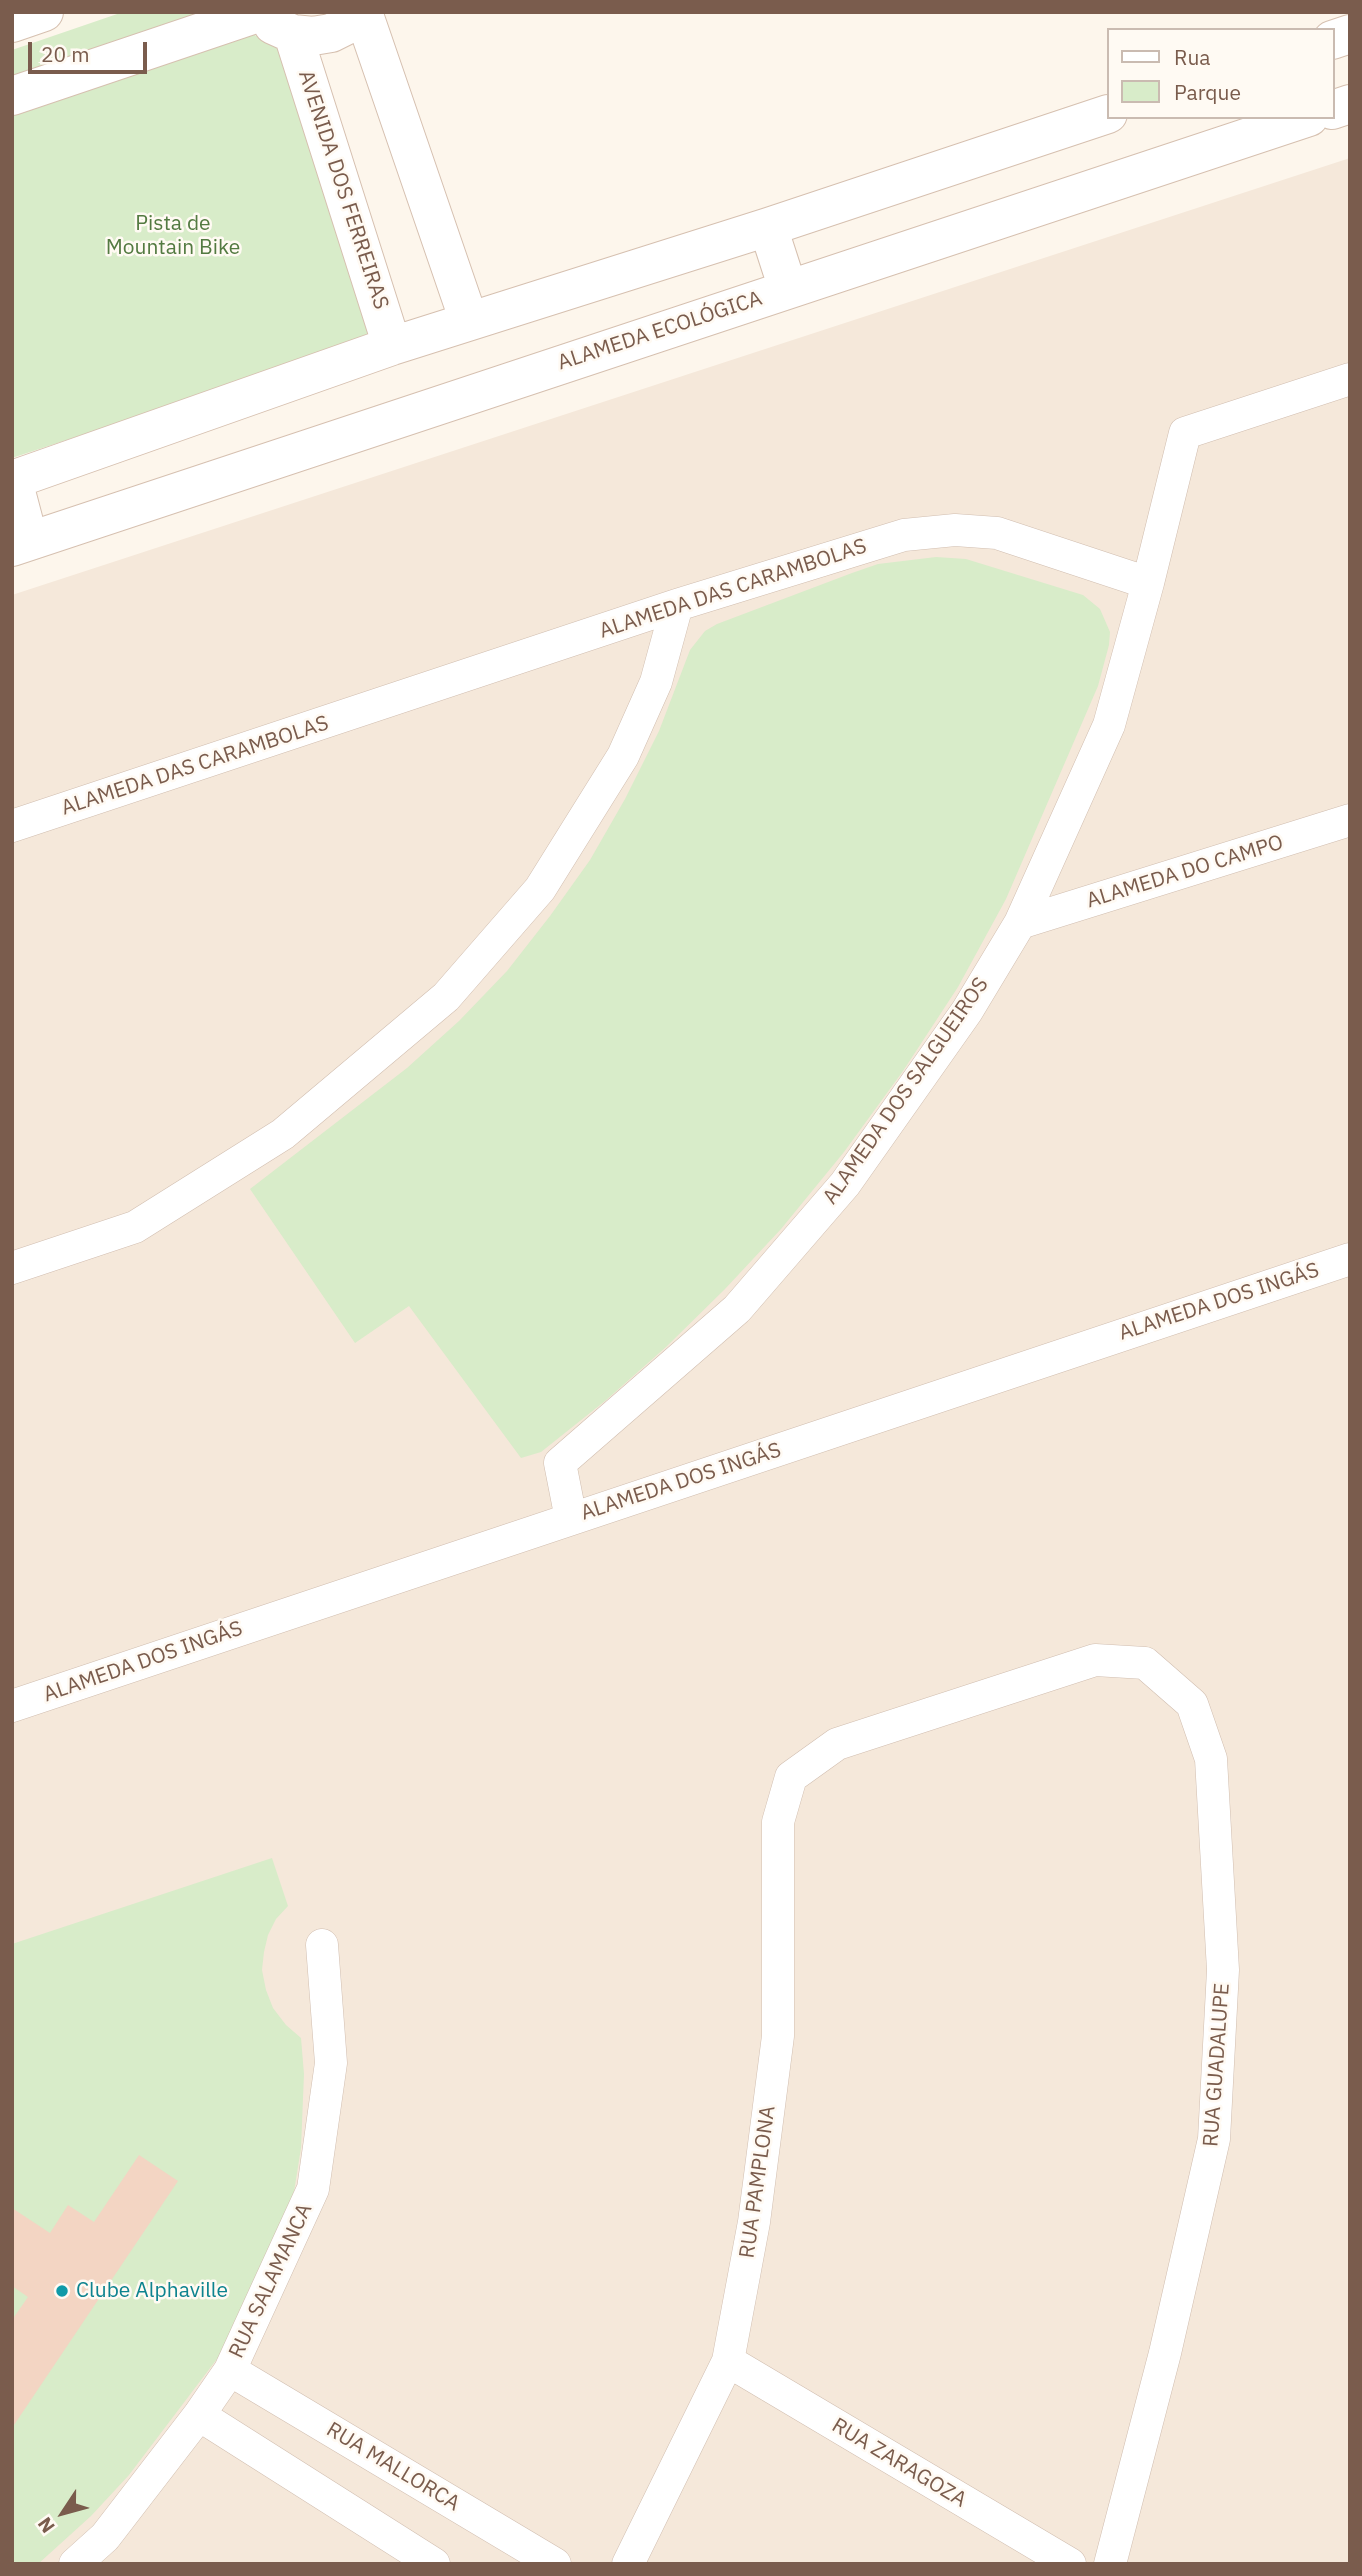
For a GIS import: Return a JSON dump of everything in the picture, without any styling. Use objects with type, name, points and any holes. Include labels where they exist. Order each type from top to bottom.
[{"type":"street","points":[[12,23],[44,12]]},
{"type":"street","points":[[12,96],[258,12],[274,26],[293,34],[313,36],[331,33],[349,24],[363,12],[469,321]]},
{"type":"street","name":"AVENIDA DOS FERREIRAS","points":[[293,34],[392,346]]},
{"type":"street","points":[[21,544],[13,480],[392,346],[768,227],[1106,115]]},
{"type":"street","name":"ALAMEDA ECOLÓGICA","points":[[21,544],[1303,119]]},
{"type":"street","points":[[768,227],[788,289]]},
{"type":"street","points":[[1148,583],[1185,433],[1350,379]]},
{"type":"street","name":"ALAMEDA DAS CARAMBOLAS","points":[[12,826],[677,606],[904,535],[955,530],[997,533],[1148,583]]},
{"type":"street","name":"ALAMEDA DOS SALGUEIROS","points":[[570,1519],[560,1463],[737,1309],[845,1184],[967,1011],[1020,923],[1109,725],[1148,583]]},
{"type":"street","points":[[12,1268],[135,1227],[169,1206],[283,1134],[446,997],[540,889],[624,756],[656,682],[677,606]]},
{"type":"street","name":"ALAMEDA DO CAMPO","points":[[1020,923],[1350,820]]},
{"type":"street","name":"ALAMEDA DOS INGÁS","points":[[12,1706],[1350,1259]]},
{"type":"street","name":"RUA PAMPLONA","points":[[628,2564],[728,2361],[754,2222],[778,2036],[778,1822],[791,1777],[836,1744],[1095,1660],[1145,1663]]},
{"type":"street","name":"RUA GUADALUPE","points":[[1110,2564],[1165,2353],[1214,2139],[1223,1970],[1211,1759],[1192,1704],[1145,1663]]},
{"type":"street","name":"RUA SALAMANCA","points":[[75,2564],[105,2537],[199,2415],[230,2370],[313,2189],[331,2063],[322,1945]]},
{"type":"street","name":"RUA ZARAGOZA","points":[[728,2361],[1070,2564]]},
{"type":"street","name":"RUA MALLORCA","points":[[230,2370],[555,2564]]},
{"type":"street","points":[[199,2415],[434,2564]]},
{"type":"shaded area","points":[[1350,158],[1350,2564],[12,2564],[12,595]]},
{"type":"green space","points":[[123,12],[222,12],[12,81],[12,50]]},
{"type":"green space","name":"Pista de Mountain Bike","points":[[251,33],[283,50],[372,339],[12,458],[12,114]]},
{"type":"green space","points":[[936,557],[966,559],[1083,595],[1100,609],[1110,632],[1098,686],[1006,899],[958,987],[903,1071],[844,1152],[781,1229],[666,1347],[605,1401],[541,1452],[521,1458],[409,1306],[355,1343],[250,1189],[407,1068],[459,1021],[507,971],[590,860],[659,731],[690,650],[705,631],[717,624],[878,564]]},
{"type":"green space","points":[[272,1858],[288,1906],[276,1919],[268,1935],[262,1970],[273,2008],[301,2038],[304,2074],[301,2148],[294,2192],[282,2234],[223,2351],[129,2475],[91,2516],[38,2564],[12,2564],[12,1944]]},
{"type":"building","name":"Clube Alphaville","points":[[139,2155],[178,2181],[12,2428],[12,2320],[28,2297],[12,2286],[12,2208],[50,2233],[68,2205],[94,2222]]},
{"type":"place","name":"Clube Alphaville","points":[[62,2291]]}]
